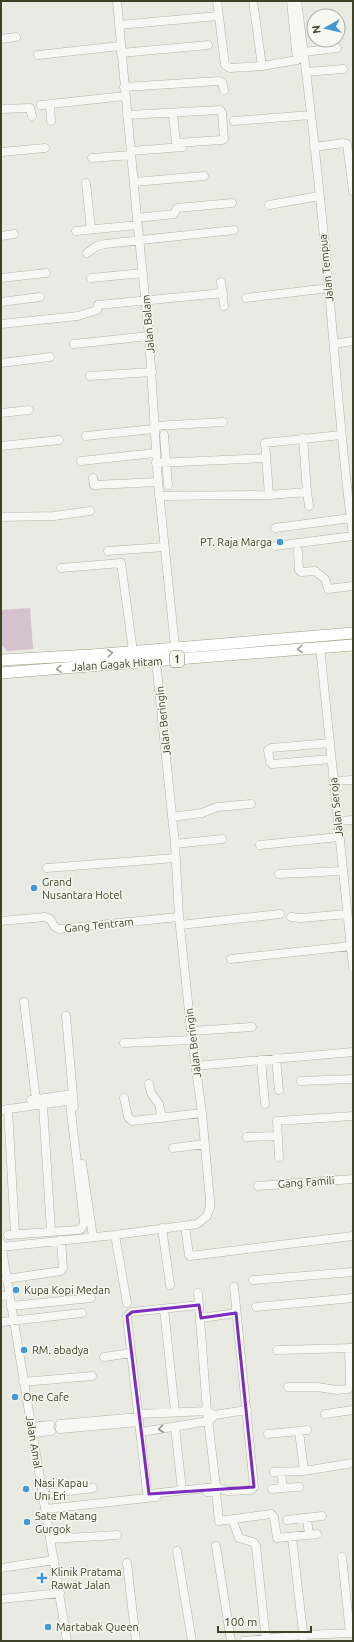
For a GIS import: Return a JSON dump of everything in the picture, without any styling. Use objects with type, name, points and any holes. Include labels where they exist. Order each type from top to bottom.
[{"type":"highway","name":"Jalan Gagak Hitam","points":[[1,660],[84,656],[175,647],[353,633]]},
{"type":"highway","points":[[247,641],[249,653]]},
{"type":"highway","name":"Jalan Gagak Hitam","points":[[1,673],[353,645]]},
{"type":"street","name":"Jalan Balam","points":[[117,1],[137,221],[146,299],[152,372],[155,453],[175,647]]},
{"type":"street","points":[[217,1],[226,66],[230,68],[262,66],[295,61],[298,59],[291,1]]},
{"type":"street","points":[[254,1],[262,66]]},
{"type":"street","name":"Jalan Tempua","points":[[297,1],[311,114],[329,288],[341,435],[350,485],[353,536]]},
{"type":"street","points":[[119,26],[218,16]]},
{"type":"street","points":[[1,39],[16,37]]},
{"type":"street","points":[[38,55],[208,45]]},
{"type":"street","points":[[304,52],[337,48]]},
{"type":"street","points":[[306,72],[343,69]]},
{"type":"street","points":[[124,87],[216,81],[222,82],[224,90]]},
{"type":"street","points":[[41,105],[125,96]]},
{"type":"street","points":[[50,104],[51,122]]},
{"type":"street","points":[[1,109],[30,108],[32,116]]},
{"type":"street","points":[[127,116],[221,111],[224,139],[176,143],[173,114]]},
{"type":"street","points":[[234,121],[311,114]]},
{"type":"street","points":[[314,147],[344,143],[347,144],[353,191]]},
{"type":"street","points":[[92,158],[220,144]]},
{"type":"street","points":[[1,152],[44,148]]},
{"type":"street","points":[[134,182],[204,176]]},
{"type":"street","points":[[86,183],[91,229]]},
{"type":"street","points":[[269,205],[319,196]]},
{"type":"street","points":[[76,231],[174,214],[177,208],[232,203]]},
{"type":"street","points":[[87,253],[101,245],[234,230]]},
{"type":"street","points":[[1,236],[14,234]]},
{"type":"street","points":[[1,278],[46,273]]},
{"type":"street","points":[[91,278],[143,273]]},
{"type":"street","points":[[221,282],[224,306]]},
{"type":"street","points":[[246,298],[329,288]]},
{"type":"street","points":[[1,324],[78,316],[97,310],[98,305],[146,299],[223,293]]},
{"type":"street","points":[[1,302],[40,297]]},
{"type":"street","points":[[74,344],[149,336]]},
{"type":"street","points":[[334,344],[353,341]]},
{"type":"street","points":[[1,363],[50,357]]},
{"type":"street","points":[[90,376],[152,372]]},
{"type":"street","points":[[1,413],[29,410]]},
{"type":"street","points":[[86,436],[223,422]]},
{"type":"street","points":[[164,435],[168,485]]},
{"type":"street","points":[[269,495],[265,458],[265,442],[341,435]]},
{"type":"street","points":[[303,438],[307,492],[310,506]]},
{"type":"street","points":[[1,446],[58,440]]},
{"type":"street","points":[[81,461],[155,453]]},
{"type":"street","points":[[156,463],[265,458]]},
{"type":"street","points":[[93,478],[94,485],[158,482]]},
{"type":"street","points":[[159,496],[269,495],[307,492]]},
{"type":"street","points":[[1,517],[54,516],[90,512]]},
{"type":"street","points":[[275,528],[351,518]]},
{"type":"street","points":[[275,546],[353,536]]},
{"type":"street","points":[[108,551],[164,547]]},
{"type":"street","points":[[298,551],[299,570],[301,572],[315,572],[325,579],[328,589],[353,586]]},
{"type":"street","points":[[61,568],[122,563],[133,651]]},
{"type":"street","name":"Jalan Seroja","points":[[320,647],[353,967]]},
{"type":"street","name":"Jalan Beringin","points":[[1,1247],[185,1226],[200,1222],[209,1212],[210,1201],[205,1144],[191,1036],[180,921],[175,844],[156,661]]},
{"type":"street","points":[[330,743],[270,748],[268,750],[270,762],[272,764],[331,759]]},
{"type":"street","points":[[334,781],[353,780]]},
{"type":"street","points":[[172,817],[202,813],[217,807],[251,804]]},
{"type":"street","points":[[338,821],[353,820]]},
{"type":"street","points":[[260,845],[339,837]]},
{"type":"street","points":[[175,844],[222,839]]},
{"type":"street","points":[[47,868],[175,858]]},
{"type":"street","points":[[278,874],[342,871]]},
{"type":"street","points":[[180,921],[280,914]]},
{"type":"street","points":[[291,917],[301,918],[347,914]]},
{"type":"street","name":"Gang Tentram","points":[[1,921],[50,918],[55,927],[60,929],[180,921]]},
{"type":"street","points":[[231,959],[351,946]]},
{"type":"street","points":[[24,1002],[39,1102],[51,1231]]},
{"type":"street","points":[[66,1016],[72,1094],[93,1237]]},
{"type":"street","points":[[124,1043],[191,1036],[252,1026]]},
{"type":"street","points":[[195,1066],[353,1052]]},
{"type":"street","points":[[276,1058],[279,1090]]},
{"type":"street","points":[[261,1060],[264,1104]]},
{"type":"street","points":[[301,1081],[353,1079]]},
{"type":"street","points":[[149,1084],[151,1093],[159,1104],[162,1118]]},
{"type":"street","points":[[39,1102],[67,1101],[70,1104],[84,1223],[81,1229],[11,1235],[3,1108],[39,1102],[72,1094]]},
{"type":"street","points":[[124,1098],[128,1117],[132,1121],[202,1113]]},
{"type":"street","points":[[279,1157],[277,1136],[278,1121],[353,1116]]},
{"type":"street","points":[[247,1137],[277,1136]]},
{"type":"street","points":[[173,1148],[205,1144]]},
{"type":"street","name":"Gang Famili","points":[[258,1186],[353,1179]]},
{"type":"street","points":[[185,1226],[190,1256],[353,1236]]},
{"type":"street","points":[[162,1228],[170,1285]]},
{"type":"street","points":[[115,1235],[127,1303]]},
{"type":"street","points":[[6,1279],[60,1271],[63,1268],[61,1240]]},
{"type":"street","name":"Jalan Amal","points":[[1,1243],[6,1279],[5,1296],[11,1306],[33,1430],[67,1641]]},
{"type":"street","points":[[253,1280],[353,1272]]},
{"type":"street","points":[[200,1304],[128,1313],[127,1316],[148,1494],[216,1487],[227,1491],[251,1490],[254,1487],[234,1287]]},
{"type":"street","points":[[198,1293],[216,1487]]},
{"type":"street","points":[[11,1306],[91,1298]]},
{"type":"street","points":[[256,1307],[353,1298]]},
{"type":"street","points":[[164,1309],[175,1411]]},
{"type":"street","points":[[1,1322],[82,1313]]},
{"type":"street","points":[[201,1318],[236,1313]]},
{"type":"street","points":[[277,1350],[351,1348],[350,1387],[348,1389],[337,1390],[317,1387],[288,1387]]},
{"type":"street","points":[[104,1357],[131,1353]]},
{"type":"street","points":[[24,1382],[92,1376]]},
{"type":"street","points":[[141,1432],[175,1427],[210,1416],[247,1410]]},
{"type":"street","points":[[325,1414],[353,1410]]},
{"type":"street","points":[[60,1427],[175,1411],[210,1416]]},
{"type":"street","points":[[175,1427],[182,1490]]},
{"type":"street","points":[[33,1430],[50,1428]]},
{"type":"street","points":[[268,1434],[303,1430],[304,1471]]},
{"type":"street","points":[[283,1488],[277,1473],[353,1465]]},
{"type":"street","points":[[272,1489],[299,1487]]},
{"type":"street","points":[[43,1494],[94,1488]]},
{"type":"street","points":[[46,1509],[215,1492],[219,1521],[272,1514],[276,1537],[292,1537],[313,1535],[307,1518]]},
{"type":"street","points":[[287,1520],[322,1516]]},
{"type":"street","points":[[234,1524],[239,1538],[253,1542],[256,1546],[266,1640]]},
{"type":"street","points":[[50,1539],[117,1535]]},
{"type":"street","points":[[292,1537],[304,1638]]},
{"type":"street","points":[[216,1546],[231,1641]]},
{"type":"street","points":[[177,1551],[192,1641]]},
{"type":"street","points":[[244,1641],[338,1637],[352,1633],[342,1557]]},
{"type":"street","points":[[1,1568],[54,1560]]},
{"type":"street","points":[[127,1563],[136,1641]]},
{"type":"street","points":[[1,1599],[60,1593]]},
{"type":"highlighted area","points":[[199,1305],[201,1318],[236,1313],[254,1487],[149,1494],[127,1316],[132,1312]]},
{"type":"shaded area","points":[[30,608],[33,649],[7,651],[1,644],[1,610]]},
{"type":"place","name":"PT. Raja Marga","points":[[280,542]]},
{"type":"place","name":"Grand Nusantara Hotel","points":[[34,888]]},
{"type":"place","name":"Kupa Kopi Medan","points":[[16,1290]]},
{"type":"place","name":"RM. abadya","points":[[24,1350]]},
{"type":"place","name":"One Cafe","points":[[15,1397]]},
{"type":"place","name":"Nasi Kapau Uni Eri","points":[[26,1489]]},
{"type":"place","name":"Sate Matang Gurgok","points":[[27,1522]]},
{"type":"place","name":"Klinik Pratama Rawat Jalan","points":[[42,1578]]},
{"type":"place","name":"Martabak Queen","points":[[48,1627]]}]
